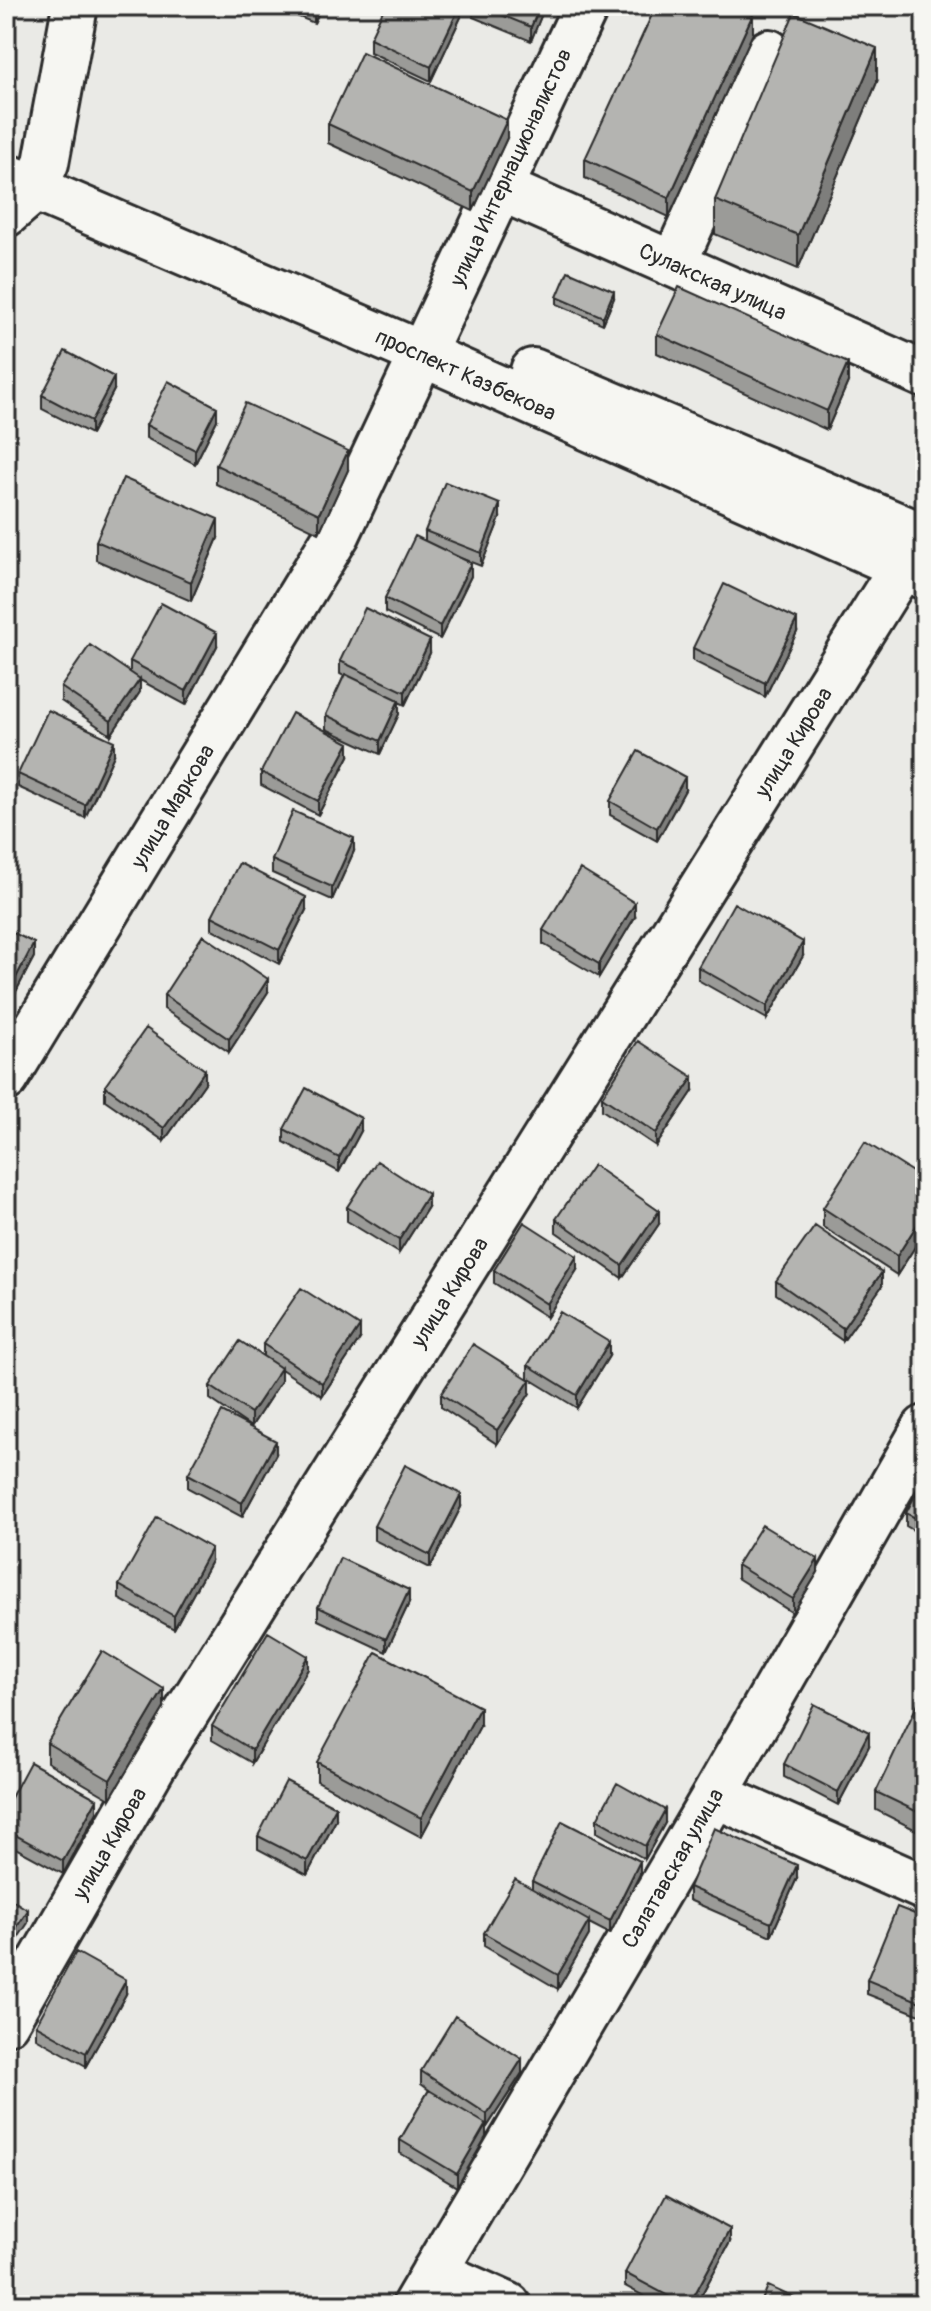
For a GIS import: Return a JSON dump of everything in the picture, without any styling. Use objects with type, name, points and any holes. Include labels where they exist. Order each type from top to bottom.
[{"type":"main road","points":[[23,186],[75,6]]},
{"type":"main road","name":"улица Интернационалистов","points":[[338,533],[586,6]]},
{"type":"main road","points":[[674,263],[769,52]]},
{"type":"main road","name":"проспект Казбекова","points":[[6,145],[23,186],[428,341],[917,560]]},
{"type":"main road","name":"Сулакская улица","points":[[500,188],[925,375]]},
{"type":"main road","name":"улица Маркова","points":[[6,1078],[338,533]]},
{"type":"main road","name":"улица Кирова","points":[[6,2022],[153,1766],[917,560]]},
{"type":"main road","name":"Салатавская улица","points":[[425,2289],[715,1795],[925,1428]]},
{"type":"main road","points":[[715,1795],[925,1888]]},
{"type":"main road","points":[[425,2289],[508,2305]]},
{"type":"building","points":[[385,6],[460,6],[431,67],[370,38]]},
{"type":"building","points":[[480,6],[540,6],[531,27]]},
{"type":"building","points":[[656,6],[737,6],[753,14],[669,198],[585,159]]},
{"type":"building","points":[[794,13],[877,48],[798,235],[715,200]]},
{"type":"building","points":[[362,52],[507,120],[473,192],[328,124]]},
{"type":"building","points":[[568,271],[614,291],[603,317],[557,297]]},
{"type":"building","points":[[679,287],[848,363],[827,411],[657,334]]},
{"type":"building","points":[[65,351],[114,377],[91,421],[42,395]]},
{"type":"building","points":[[168,381],[217,407],[195,450],[146,425]]},
{"type":"building","points":[[245,403],[348,451],[319,514],[216,465]]},
{"type":"building","points":[[123,478],[218,519],[191,582],[96,541]]},
{"type":"building","points":[[445,482],[500,504],[481,553],[425,531]]},
{"type":"building","points":[[415,536],[471,563],[440,626],[385,598]]},
{"type":"building","points":[[724,584],[797,619],[765,683],[693,648]]},
{"type":"building","points":[[161,603],[217,633],[186,691],[130,661]]},
{"type":"building","points":[[365,608],[430,640],[405,692],[340,661]]},
{"type":"building","points":[[90,645],[140,679],[111,721],[61,687]]},
{"type":"building","points":[[345,674],[399,700],[380,741],[326,715]]},
{"type":"building","points":[[48,710],[114,741],[85,805],[18,774]]},
{"type":"building","points":[[292,713],[349,743],[318,801],[261,772]]},
{"type":"building","points":[[638,751],[685,777],[657,828],[610,801]]},
{"type":"building","points":[[293,811],[354,838],[332,887],[272,860]]},
{"type":"building","points":[[239,863],[306,897],[279,950],[212,916]]},
{"type":"building","points":[[580,869],[635,903],[599,964],[543,930]]},
{"type":"building","points":[[734,903],[803,942],[767,1006],[698,967]]},
{"type":"building","points":[[6,929],[34,943],[11,987],[6,984]]},
{"type":"building","points":[[203,935],[268,979],[229,1039],[164,995]]},
{"type":"building","points":[[146,1028],[205,1070],[164,1128],[105,1086]]},
{"type":"building","points":[[638,1041],[693,1077],[656,1133],[602,1097]]},
{"type":"building","points":[[306,1088],[361,1118],[339,1158],[284,1129]]},
{"type":"building","points":[[865,1142],[925,1180],[925,1212],[897,1256],[823,1208]]},
{"type":"building","points":[[377,1161],[428,1194],[399,1240],[347,1207]]},
{"type":"building","points":[[593,1165],[659,1211],[622,1265],[556,1219]]},
{"type":"building","points":[[524,1222],[577,1256],[547,1304],[494,1270]]},
{"type":"building","points":[[815,1226],[882,1272],[843,1328],[776,1281]]},
{"type":"building","points":[[301,1288],[360,1326],[322,1383],[263,1344]]},
{"type":"building","points":[[560,1312],[609,1342],[577,1395],[528,1365]]},
{"type":"building","points":[[240,1341],[281,1368],[251,1413],[210,1386]]},
{"type":"building","points":[[473,1344],[530,1380],[497,1430],[441,1394]]},
{"type":"building","points":[[222,1412],[276,1441],[242,1503],[188,1474]]},
{"type":"building","points":[[405,1465],[461,1494],[430,1555],[374,1526]]},
{"type":"building","points":[[925,1477],[925,1523],[906,1513]]},
{"type":"building","points":[[157,1517],[211,1548],[174,1616],[119,1585]]},
{"type":"building","points":[[762,1525],[818,1559],[793,1599],[737,1565]]},
{"type":"building","points":[[340,1558],[409,1590],[386,1639],[318,1607]]},
{"type":"building","points":[[268,1632],[308,1656],[252,1750],[212,1726]]},
{"type":"building","points":[[102,1651],[164,1689],[110,1780],[47,1743]]},
{"type":"building","points":[[376,1652],[480,1707],[421,1818],[317,1762]]},
{"type":"building","points":[[918,1703],[925,1706],[924,1815],[876,1792]]},
{"type":"building","points":[[814,1704],[869,1732],[838,1792],[784,1764]]},
{"type":"building","points":[[30,1762],[97,1799],[63,1861],[6,1830],[6,1807]]},
{"type":"building","points":[[286,1781],[336,1807],[307,1861],[258,1836]]},
{"type":"building","points":[[617,1783],[665,1810],[645,1846],[597,1819]]},
{"type":"building","points":[[562,1821],[640,1861],[610,1921],[532,1881]]},
{"type":"building","points":[[714,1828],[797,1865],[771,1923],[689,1887]]},
{"type":"building","points":[[515,1879],[589,1921],[558,1975],[484,1933]]},
{"type":"building","points":[[6,1896],[28,1910],[6,1943]]},
{"type":"building","points":[[897,1907],[925,1918],[925,2004],[867,1980]]},
{"type":"building","points":[[76,1952],[126,1980],[86,2053],[36,2025]]},
{"type":"building","points":[[455,2016],[522,2059],[487,2114],[421,2071]]},
{"type":"building","points":[[429,2090],[486,2124],[457,2174],[400,2140]]},
{"type":"building","points":[[666,2195],[730,2229],[689,2305],[625,2273]]},
{"type":"building","points":[[768,2286],[809,2305],[760,2305]]}]
